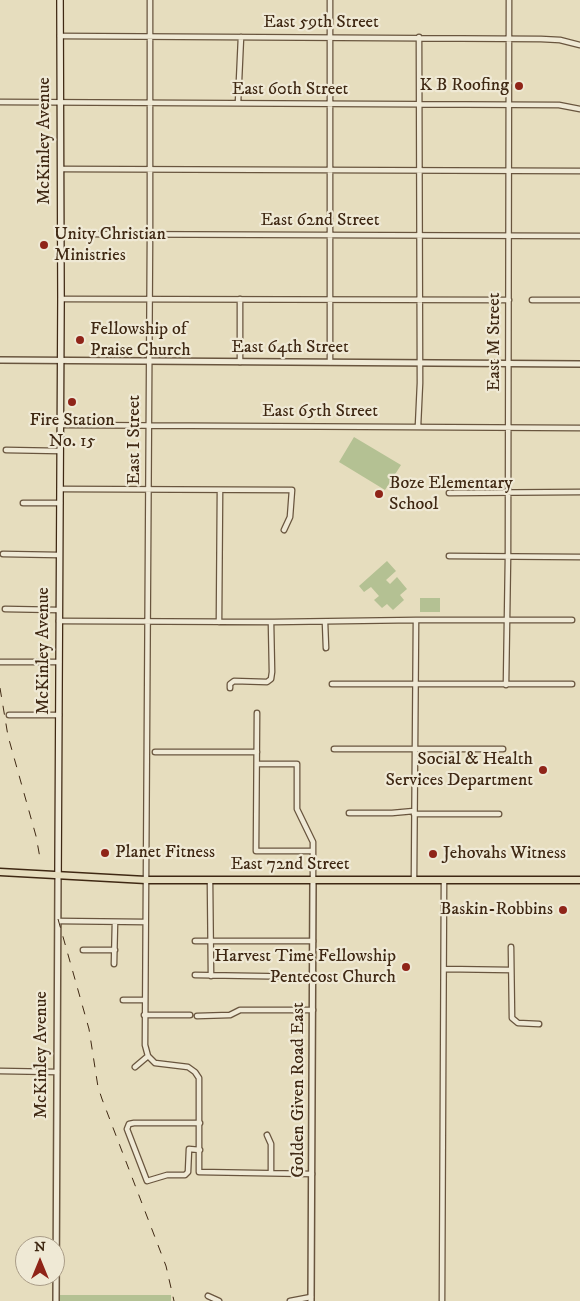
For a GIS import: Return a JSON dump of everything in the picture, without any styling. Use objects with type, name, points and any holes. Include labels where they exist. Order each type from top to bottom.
[{"type":"main road","name":"McKinley Avenue","points":[[58,876],[61,299],[60,0]]},
{"type":"main road","name":"East 72nd Street","points":[[0,872],[146,880],[580,880]]},
{"type":"street","name":"East I Street","points":[[148,1056],[144,1045],[144,1000],[150,362],[150,0]]},
{"type":"street","points":[[330,0],[330,362]]},
{"type":"street","name":"East M Street","points":[[506,685],[508,621],[509,0]]},
{"type":"street","name":"East 59th Street","points":[[60,36],[509,38],[554,39],[580,46]]},
{"type":"street","points":[[238,103],[241,37]]},
{"type":"street","points":[[418,426],[419,37]]},
{"type":"street","name":"East 60th Street","points":[[0,102],[559,105],[580,109]]},
{"type":"street","points":[[61,169],[580,171]]},
{"type":"street","name":"East 62nd Street","points":[[60,234],[580,236]]},
{"type":"street","points":[[61,299],[509,300]]},
{"type":"street","points":[[240,299],[240,362]]},
{"type":"street","points":[[532,300],[580,300]]},
{"type":"street","name":"East 64th Street","points":[[0,360],[60,362],[580,364]]},
{"type":"street","name":"East 65th Street","points":[[60,425],[508,426],[580,428]]},
{"type":"street","points":[[6,450],[60,451]]},
{"type":"street","points":[[60,489],[292,490],[290,517],[284,530]]},
{"type":"street","points":[[219,622],[220,490]]},
{"type":"street","points":[[449,493],[580,492]]},
{"type":"street","points":[[22,503],[60,503]]},
{"type":"street","points":[[3,554],[59,555]]},
{"type":"street","points":[[449,556],[580,557]]},
{"type":"street","points":[[5,610],[59,610]]},
{"type":"street","points":[[414,880],[416,620]]},
{"type":"street","points":[[59,621],[325,622],[572,620]]},
{"type":"street","points":[[230,688],[230,684],[234,681],[266,682],[270,679],[272,672],[271,622]]},
{"type":"street","points":[[325,622],[326,648]]},
{"type":"street","points":[[0,662],[59,662]]},
{"type":"street","points":[[332,684],[572,684]]},
{"type":"street","points":[[257,712],[256,851],[313,851]]},
{"type":"street","points":[[9,715],[59,715]]},
{"type":"street","points":[[334,749],[503,749]]},
{"type":"street","points":[[155,752],[257,752]]},
{"type":"street","points":[[257,764],[297,764],[297,809],[311,837],[313,880]]},
{"type":"street","points":[[349,813],[499,814]]},
{"type":"street","name":"McKinley Avenue","points":[[56,1301],[58,876]]},
{"type":"street","points":[[210,880],[211,976]]},
{"type":"street","name":"Golden Given Road East","points":[[311,1299],[313,880]]},
{"type":"street","points":[[442,1301],[444,880]]},
{"type":"street","points":[[58,921],[145,922]]},
{"type":"street","points":[[114,964],[115,922]]},
{"type":"street","points":[[195,941],[313,941]]},
{"type":"street","points":[[511,947],[512,1020],[519,1023],[539,1024]]},
{"type":"street","points":[[83,950],[114,950]]},
{"type":"street","points":[[444,969],[511,970]]},
{"type":"street","points":[[195,976],[313,977]]},
{"type":"street","points":[[123,1000],[144,1000]]},
{"type":"street","points":[[197,1016],[230,1015],[240,1010],[313,1010]]},
{"type":"street","points":[[144,1016],[190,1015]]},
{"type":"street","points":[[135,1066],[148,1056],[159,1064],[183,1066],[195,1072],[200,1078],[199,1172],[312,1174]]},
{"type":"street","points":[[0,1071],[57,1072]]},
{"type":"street","points":[[200,1123],[138,1122],[131,1123],[127,1129],[147,1181],[167,1175],[185,1176],[188,1172],[189,1150],[200,1150]]},
{"type":"street","points":[[267,1135],[271,1144],[271,1173]]},
{"type":"street","points":[[208,1296],[219,1301]]},
{"type":"street","points":[[290,1301],[311,1299]]},
{"type":"green space","points":[[354,437],[401,465],[385,490],[339,462]]},
{"type":"green space","points":[[387,561],[396,571],[386,580],[390,584],[397,577],[407,589],[400,595],[404,600],[393,610],[387,604],[382,608],[374,600],[379,596],[371,587],[364,592],[359,586]]},
{"type":"green space","points":[[420,598],[440,598],[440,612],[420,612]]},
{"type":"green space","points":[[58,1295],[171,1295],[171,1301],[58,1301]]},
{"type":"railway","points":[[0,688],[8,736],[36,836],[40,858]]},
{"type":"railway","points":[[58,919],[89,1029],[98,1087],[166,1266],[174,1301]]},
{"type":"place","name":"K B Roofing","points":[[519,86]]},
{"type":"place","name":"Unity Christian Ministries","points":[[44,245]]},
{"type":"place","name":"Fellowship of Praise Church","points":[[80,340]]},
{"type":"place","name":"Fire Station No. 15","points":[[72,402]]},
{"type":"place","name":"Boze Elementary School","points":[[379,494]]},
{"type":"place","name":"Social & Health Services Department","points":[[543,770]]},
{"type":"place","name":"Planet Fitness","points":[[105,853]]},
{"type":"place","name":"Jehovahs Witness","points":[[433,854]]},
{"type":"place","name":"Baskin-Robbins","points":[[563,910]]},
{"type":"place","name":"Harvest Time Fellowship Pentecost Church","points":[[406,967]]}]
